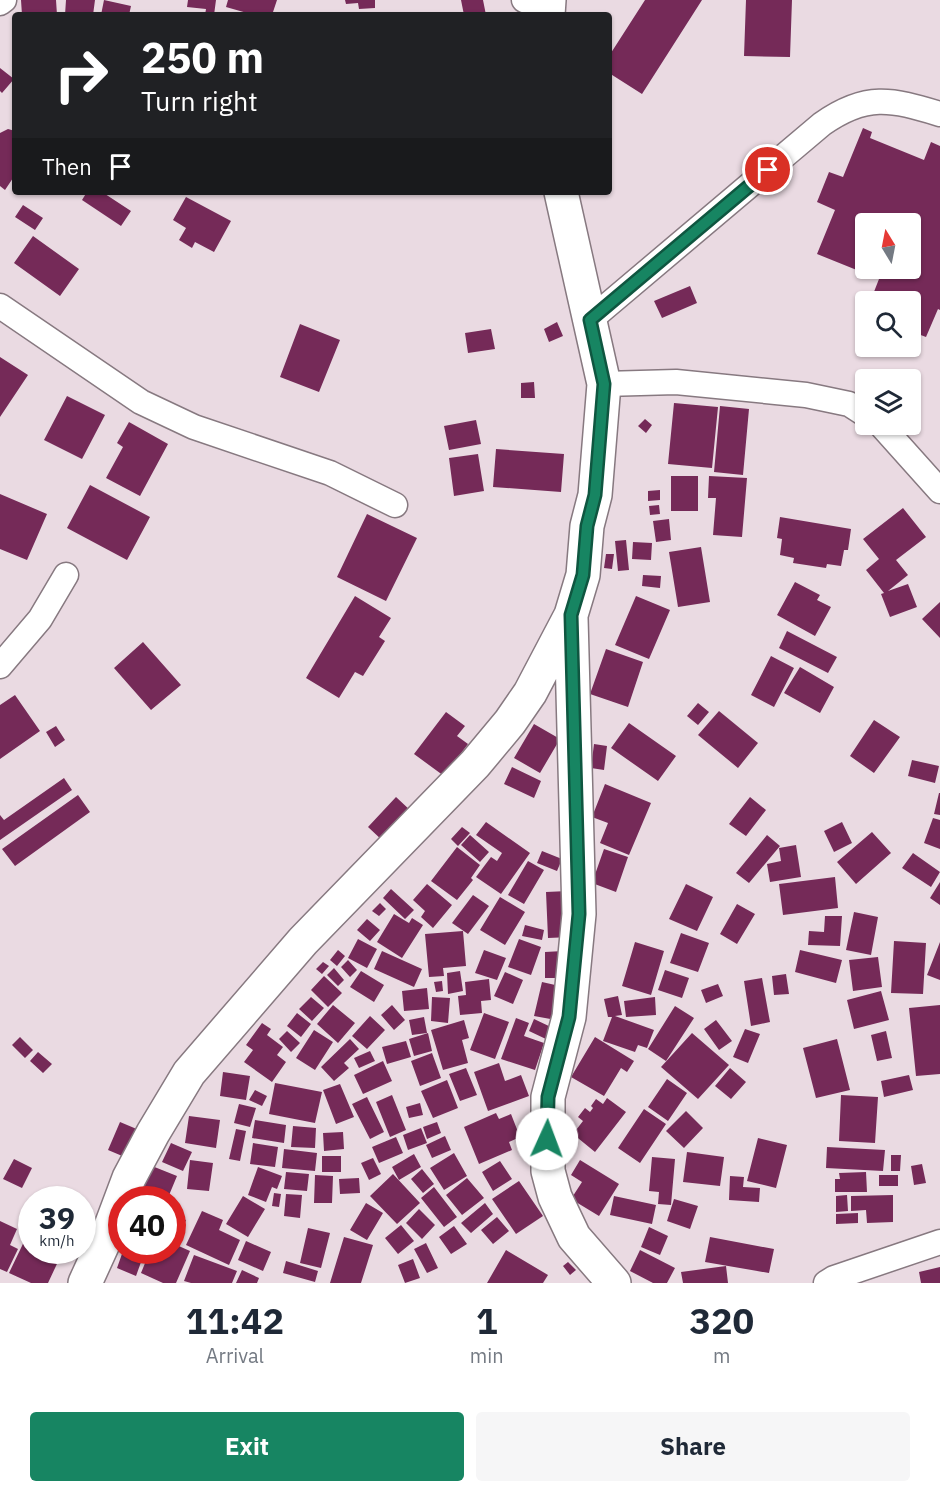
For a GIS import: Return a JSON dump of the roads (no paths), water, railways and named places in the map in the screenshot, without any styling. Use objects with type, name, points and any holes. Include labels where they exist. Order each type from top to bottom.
[{"type":"street","points":[[0,3],[4,0]]},
{"type":"street","points":[[590,320],[813,132],[842,111],[859,104],[878,101],[909,104],[940,114]]},
{"type":"street","points":[[86,1283],[129,1178],[189,1073],[303,941],[475,764],[530,693],[571,615],[583,575],[587,526],[595,495],[604,384],[562,195]]},
{"type":"street","points":[[0,306],[141,402],[194,427],[330,473],[395,505]]},
{"type":"street","points":[[604,384],[676,382],[806,395],[849,404],[855,408]]},
{"type":"street","points":[[890,435],[940,491]]},
{"type":"street","points":[[0,666],[40,619],[66,575]]},
{"type":"street","points":[[571,615],[579,914],[569,1017],[548,1097],[548,1171],[555,1197],[574,1237],[614,1283]]},
{"type":"street","points":[[516,714],[537,704],[549,702],[560,704],[574,714]]},
{"type":"street","points":[[826,1283],[834,1278],[940,1242]]}]
